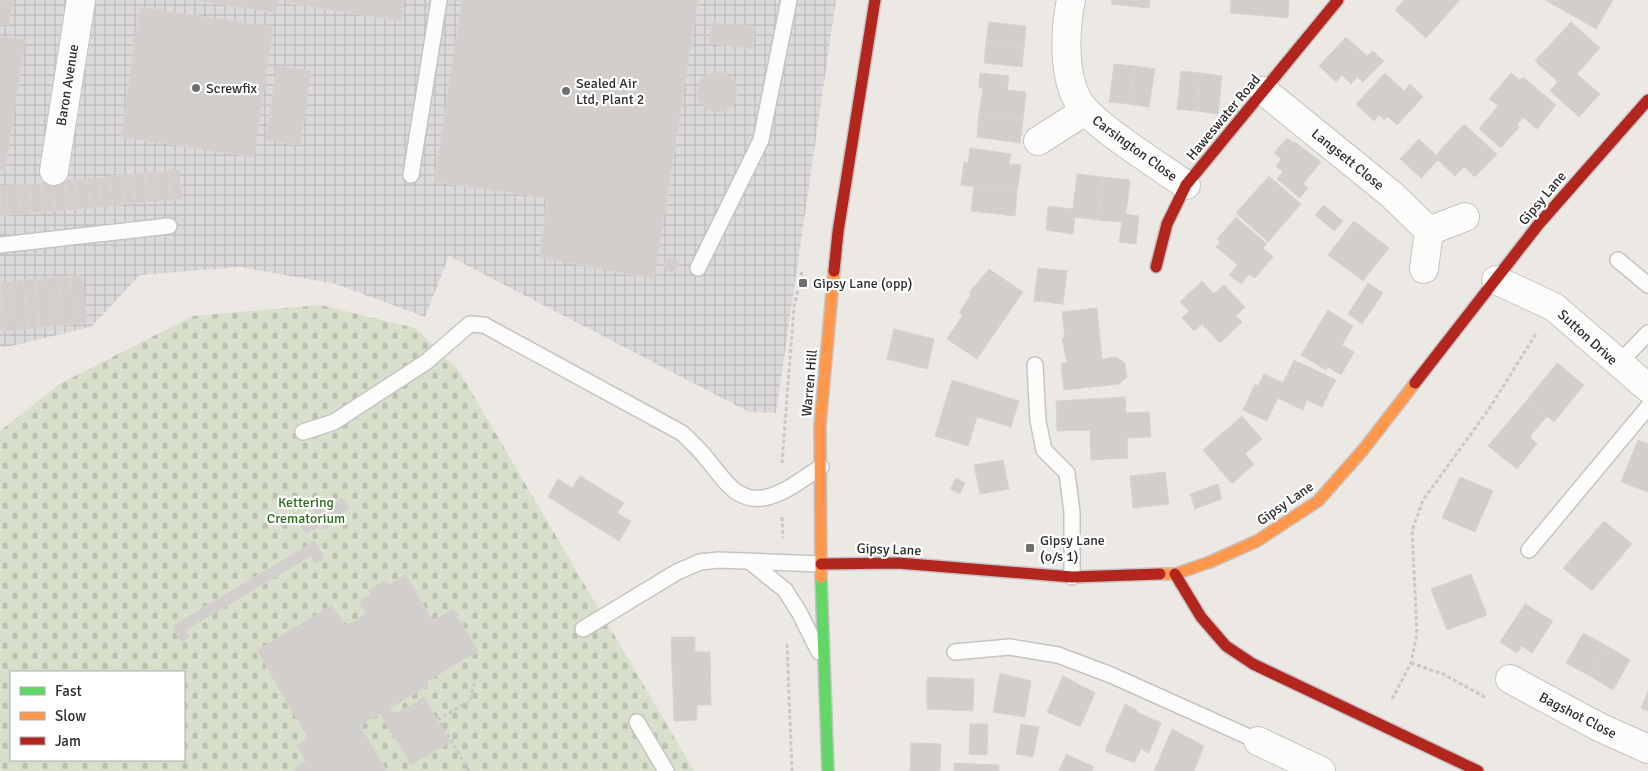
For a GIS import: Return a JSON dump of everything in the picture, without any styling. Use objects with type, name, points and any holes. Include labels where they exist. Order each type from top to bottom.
[{"type":"main road","name":"Warren Hill","points":[[828,771],[823,662],[820,426],[838,232],[874,0]]},
{"type":"main road","name":"Haweswater Road","points":[[1156,267],[1160,242],[1167,220],[1186,185],[1338,0]]},
{"type":"main road","name":"Gipsy Lane","points":[[821,564],[898,563],[1072,577],[1175,574],[1210,562],[1257,541],[1318,501],[1363,450],[1538,225],[1648,100]]},
{"type":"main road","points":[[1175,574],[1201,617],[1226,646],[1253,664],[1478,771]]},
{"type":"street","name":"Baron Avenue","points":[[54,171],[81,0]]},
{"type":"street","name":"Carsington Close","points":[[1071,0],[1067,19],[1069,70],[1076,98],[1085,111],[1186,185]]},
{"type":"street","name":"Langsett Close","points":[[1264,90],[1392,195],[1429,231]]},
{"type":"street","name":"Carsington Close","points":[[1038,142],[1085,111]]},
{"type":"street","points":[[1424,270],[1429,231],[1465,218]]},
{"type":"street","name":"Sutton Drive","points":[[1496,280],[1554,307],[1648,388]]},
{"type":"street","name":"Bagshot Close","points":[[1510,679],[1599,727],[1648,749]]},
{"type":"street","points":[[1258,741],[1321,771]]},
{"type":"lane","points":[[411,175],[439,0]]},
{"type":"lane","points":[[698,268],[761,140],[789,0]]},
{"type":"lane","points":[[0,245],[169,226]]},
{"type":"lane","points":[[1618,260],[1648,285]]},
{"type":"lane","points":[[303,432],[334,422],[426,362],[470,324],[484,325],[682,433],[707,458],[725,484],[742,496],[763,498],[772,495],[821,467]]},
{"type":"lane","points":[[1618,364],[1648,333]]},
{"type":"lane","points":[[1035,365],[1038,420],[1044,450],[1067,473],[1072,512],[1072,577]]},
{"type":"lane","points":[[1529,550],[1648,407]]},
{"type":"lane","points":[[583,629],[684,568],[700,562],[718,560],[821,564]]},
{"type":"lane","points":[[750,562],[785,590],[799,612],[823,662]]},
{"type":"lane","points":[[955,652],[1009,647],[1058,655],[1111,675],[1258,741]]},
{"type":"lane","points":[[637,722],[666,771]]},
{"type":"path","points":[[1389,705],[1411,663],[1417,633],[1412,531],[1423,500],[1489,409],[1540,327]]},
{"type":"path","points":[[1531,329],[1536,334]]},
{"type":"path","points":[[782,513],[783,543]]},
{"type":"path","points":[[787,636],[792,771]]},
{"type":"path","points":[[469,771],[439,719],[470,700],[475,679]]},
{"type":"shaded area","points":[[0,0],[836,0],[776,413],[749,412],[449,256],[425,317],[336,284],[240,267],[140,275],[91,327],[0,347]]},
{"type":"green space","name":"Kettering Crematorium","points":[[320,305],[415,328],[459,371],[694,771],[0,771],[0,431],[61,383],[193,316]]},
{"type":"building","points":[[0,0],[13,0],[9,25],[0,24]]},
{"type":"building","points":[[194,0],[278,0],[276,13]]},
{"type":"building","points":[[287,0],[404,0],[401,21],[287,3]]},
{"type":"building","name":"Sealed Air Ltd, Plant 2","points":[[462,0],[698,0],[654,279],[540,257],[547,198],[434,182]]},
{"type":"building","points":[[1112,0],[1150,0],[1149,8],[1111,4]]},
{"type":"building","points":[[1231,0],[1289,0],[1288,18],[1230,13]]},
{"type":"building","points":[[1404,0],[1460,0],[1426,38],[1395,10]]},
{"type":"building","points":[[1545,0],[1613,0],[1596,29]]},
{"type":"building","name":"Screwfix","points":[[140,7],[273,27],[254,157],[121,137]]},
{"type":"building","points":[[712,22],[755,27],[752,49],[709,43]]},
{"type":"building","points":[[989,22],[1026,26],[1024,47],[986,42]]},
{"type":"building","points":[[1571,22],[1600,48],[1577,74],[1600,94],[1579,117],[1550,91],[1558,82],[1535,61]]},
{"type":"building","points":[[0,36],[25,40],[5,170],[0,170]]},
{"type":"building","points":[[1346,37],[1367,56],[1373,51],[1384,61],[1363,82],[1357,77],[1351,84],[1342,75],[1336,82],[1319,66]]},
{"type":"building","points":[[986,42],[1024,47],[1022,67],[984,63]]},
{"type":"building","points":[[1114,64],[1134,66],[1129,104],[1109,102]]},
{"type":"building","points":[[277,66],[311,71],[300,145],[266,140]]},
{"type":"building","points":[[1134,66],[1155,69],[1149,107],[1129,104]]},
{"type":"building","points":[[1181,71],[1201,73],[1197,111],[1177,109]]},
{"type":"building","points":[[717,72],[731,78],[737,92],[731,106],[717,112],[703,106],[697,92],[703,78]]},
{"type":"building","points":[[980,73],[1009,76],[1007,90],[1026,92],[1023,119],[979,113],[983,88],[979,88]]},
{"type":"building","points":[[1201,73],[1222,76],[1218,114],[1197,111]]},
{"type":"building","points":[[1385,73],[1404,91],[1410,84],[1423,97],[1397,125],[1387,116],[1384,120],[1379,115],[1374,121],[1356,104]]},
{"type":"building","points":[[1511,73],[1520,80],[1523,77],[1556,105],[1537,129],[1523,117],[1517,125],[1519,127],[1501,148],[1479,129],[1498,106],[1489,99]]},
{"type":"building","points":[[979,113],[1023,119],[1020,143],[977,137]]},
{"type":"building","points":[[1464,124],[1497,154],[1475,177],[1464,167],[1455,176],[1438,160],[1421,178],[1400,159],[1419,139],[1436,155]]},
{"type":"building","points":[[1287,138],[1321,162],[1303,184],[1308,188],[1300,198],[1277,179],[1283,172],[1276,166],[1281,159],[1274,153]]},
{"type":"building","points":[[970,148],[1011,154],[1009,164],[1021,165],[1017,192],[961,185],[964,162],[968,163]]},
{"type":"building","points":[[179,170],[182,199],[170,200],[168,171]]},
{"type":"building","points":[[168,171],[170,200],[159,201],[156,172]]},
{"type":"building","points":[[156,172],[159,201],[147,202],[144,173]]},
{"type":"building","points":[[144,173],[147,202],[136,203],[133,174]]},
{"type":"building","points":[[133,174],[136,203],[125,204],[122,175]]},
{"type":"building","points":[[1077,174],[1103,177],[1098,220],[1075,217],[1073,234],[1046,230],[1048,206],[1073,209]]},
{"type":"building","points":[[122,175],[125,204],[113,206],[110,176]]},
{"type":"building","points":[[110,176],[113,206],[101,207],[99,178]]},
{"type":"building","points":[[1269,176],[1301,204],[1268,242],[1236,213]]},
{"type":"building","points":[[1103,177],[1130,180],[1126,214],[1139,216],[1136,244],[1119,242],[1122,222],[1098,220]]},
{"type":"building","points":[[99,178],[101,207],[90,208],[87,179]]},
{"type":"building","points":[[87,179],[90,208],[78,209],[75,180]]},
{"type":"building","points":[[75,180],[78,209],[67,210],[64,181]]},
{"type":"building","points":[[64,181],[67,210],[56,211],[53,182]]},
{"type":"building","points":[[53,182],[56,211],[44,212],[41,183]]},
{"type":"building","points":[[41,183],[44,212],[32,213],[30,184]]},
{"type":"building","points":[[30,184],[32,213],[21,214],[18,185]]},
{"type":"building","points":[[18,185],[21,214],[9,215],[6,186]]},
{"type":"building","points":[[6,186],[9,215],[0,216],[0,187]]},
{"type":"building","points":[[974,186],[1017,192],[1015,216],[971,211]]},
{"type":"building","points":[[1324,205],[1343,221],[1334,231],[1315,215]]},
{"type":"building","points":[[1236,217],[1267,244],[1263,248],[1273,257],[1255,278],[1249,274],[1241,284],[1229,275],[1238,265],[1216,247],[1220,242],[1217,239]]},
{"type":"building","points":[[1354,221],[1389,248],[1363,281],[1328,255]]},
{"type":"building","points":[[671,258],[676,260],[678,265],[676,270],[671,272],[666,270],[664,265],[666,260]]},
{"type":"building","points":[[1038,268],[1067,271],[1063,304],[1034,301]]},
{"type":"building","points":[[989,269],[1023,292],[977,359],[947,339],[963,315],[959,313],[971,295],[969,293]]},
{"type":"building","points":[[82,275],[87,323],[75,324],[70,276]]},
{"type":"building","points":[[70,276],[75,324],[64,325],[58,277]]},
{"type":"building","points":[[58,277],[64,325],[52,326],[47,278]]},
{"type":"building","points":[[47,278],[52,326],[40,327],[35,279]]},
{"type":"building","points":[[35,279],[40,327],[28,329],[23,280]]},
{"type":"building","points":[[23,280],[28,329],[17,330],[12,282]]},
{"type":"building","points":[[1202,281],[1214,294],[1224,285],[1245,307],[1236,316],[1242,322],[1220,343],[1202,324],[1194,331],[1182,318],[1189,311],[1180,302]]},
{"type":"building","points":[[12,282],[17,330],[5,331],[0,283]]},
{"type":"building","points":[[0,283],[5,331],[0,331]]},
{"type":"building","points":[[1368,283],[1383,293],[1362,324],[1348,314]]},
{"type":"building","points":[[1097,308],[1102,359],[1116,357],[1125,363],[1127,377],[1119,384],[1064,390],[1061,363],[1067,363],[1062,338],[1065,338],[1062,312]]},
{"type":"building","points":[[1328,310],[1353,326],[1342,345],[1354,352],[1341,375],[1328,367],[1326,370],[1301,355]]},
{"type":"building","points":[[894,329],[934,339],[927,369],[887,359]]},
{"type":"building","points":[[1294,360],[1336,380],[1322,407],[1307,400],[1303,410],[1278,398],[1267,421],[1243,410],[1255,384],[1258,386],[1264,374],[1283,383]]},
{"type":"building","points":[[1557,363],[1584,385],[1554,422],[1527,400]]},
{"type":"building","points":[[952,380],[1019,401],[1011,427],[977,417],[968,446],[935,436]]},
{"type":"building","points":[[1125,397],[1126,413],[1149,412],[1151,437],[1127,438],[1128,458],[1091,460],[1090,430],[1057,431],[1056,401]]},
{"type":"building","points":[[1527,400],[1547,416],[1530,437],[1537,444],[1517,469],[1488,446]]},
{"type":"building","points":[[1242,416],[1262,439],[1245,454],[1254,464],[1232,484],[1203,450]]},
{"type":"building","points":[[1638,440],[1648,444],[1648,492],[1621,482]]},
{"type":"building","points":[[1003,460],[1009,489],[980,494],[974,465]]},
{"type":"building","points":[[1165,472],[1169,504],[1133,508],[1130,476]]},
{"type":"building","points":[[580,476],[624,503],[617,513],[631,521],[619,541],[548,497],[558,479],[572,488]]},
{"type":"building","points":[[1460,477],[1493,491],[1475,532],[1442,518]]},
{"type":"building","points":[[956,478],[965,483],[960,494],[950,489]]},
{"type":"building","points":[[1218,484],[1222,499],[1195,509],[1190,494]]},
{"type":"building","points":[[332,497],[336,502],[343,498],[350,508],[342,513],[344,518],[325,529],[322,525],[306,534],[300,524],[316,514],[313,508]]},
{"type":"building","points":[[1604,521],[1632,544],[1592,591],[1563,568]]},
{"type":"building","points":[[315,541],[324,558],[315,563],[311,556],[186,630],[190,637],[181,642],[172,626]]},
{"type":"building","points":[[1471,574],[1487,615],[1447,630],[1431,589]]},
{"type":"building","points":[[406,575],[433,621],[453,609],[478,651],[426,682],[428,686],[390,708],[394,715],[424,697],[450,742],[411,765],[380,714],[360,726],[387,771],[295,771],[294,769],[306,761],[296,745],[308,738],[257,650],[332,605],[345,626],[366,614],[359,602],[371,594],[368,590],[384,581],[387,586]]},
{"type":"building","points":[[1525,604],[1553,621],[1532,653],[1522,646],[1517,653],[1500,642]]},
{"type":"building","points":[[1583,633],[1607,646],[1590,676],[1566,663]]},
{"type":"building","points":[[671,637],[695,637],[695,652],[710,652],[711,705],[697,705],[697,720],[674,721]]},
{"type":"building","points":[[1607,646],[1630,660],[1613,690],[1590,676]]},
{"type":"building","points":[[1000,673],[1031,681],[1025,717],[993,712]]},
{"type":"building","points":[[1063,676],[1095,693],[1080,727],[1047,712]]},
{"type":"building","points":[[927,677],[974,679],[973,711],[927,709]]},
{"type":"building","points":[[1648,691],[1648,711],[1641,708]]},
{"type":"building","points":[[1125,704],[1161,723],[1149,753],[1141,749],[1134,763],[1105,751]]},
{"type":"building","points":[[970,724],[988,724],[987,755],[969,754]]},
{"type":"building","points":[[1021,724],[1039,727],[1033,757],[1016,754]]},
{"type":"building","points":[[1172,729],[1204,746],[1194,771],[1154,771]]},
{"type":"building","points":[[911,743],[941,744],[940,771],[910,771]]},
{"type":"building","points":[[1066,754],[1094,767],[1092,771],[1059,771]]},
{"type":"building","points":[[954,763],[999,765],[999,771],[954,771]]},
{"type":"traffic: fast","points":[[821,577],[828,771]]},
{"type":"traffic: slow","points":[[821,577],[820,425],[834,271]]},
{"type":"traffic: slow","points":[[1160,574],[1175,574],[1210,562],[1257,541],[1318,501],[1363,450],[1415,383]]},
{"type":"traffic: jam","points":[[834,271],[838,232],[875,0]]},
{"type":"traffic: jam","points":[[1156,267],[1167,224],[1186,185],[1338,0]]},
{"type":"traffic: jam","points":[[1415,383],[1538,225],[1648,100]]},
{"type":"traffic: jam","points":[[821,564],[898,563],[1072,577],[1160,574]]},
{"type":"traffic: jam","points":[[1175,574],[1201,617],[1226,646],[1253,664],[1478,771]]},
{"type":"place","name":"Screwfix","points":[[196,88]]},
{"type":"place","name":"Sealed Air Ltd, Plant 2","points":[[566,91]]},
{"type":"place","name":"Gipsy Lane (opp)","points":[[803,283]]},
{"type":"place","name":"Gipsy Lane (o/s 1)","points":[[1030,548]]}]
